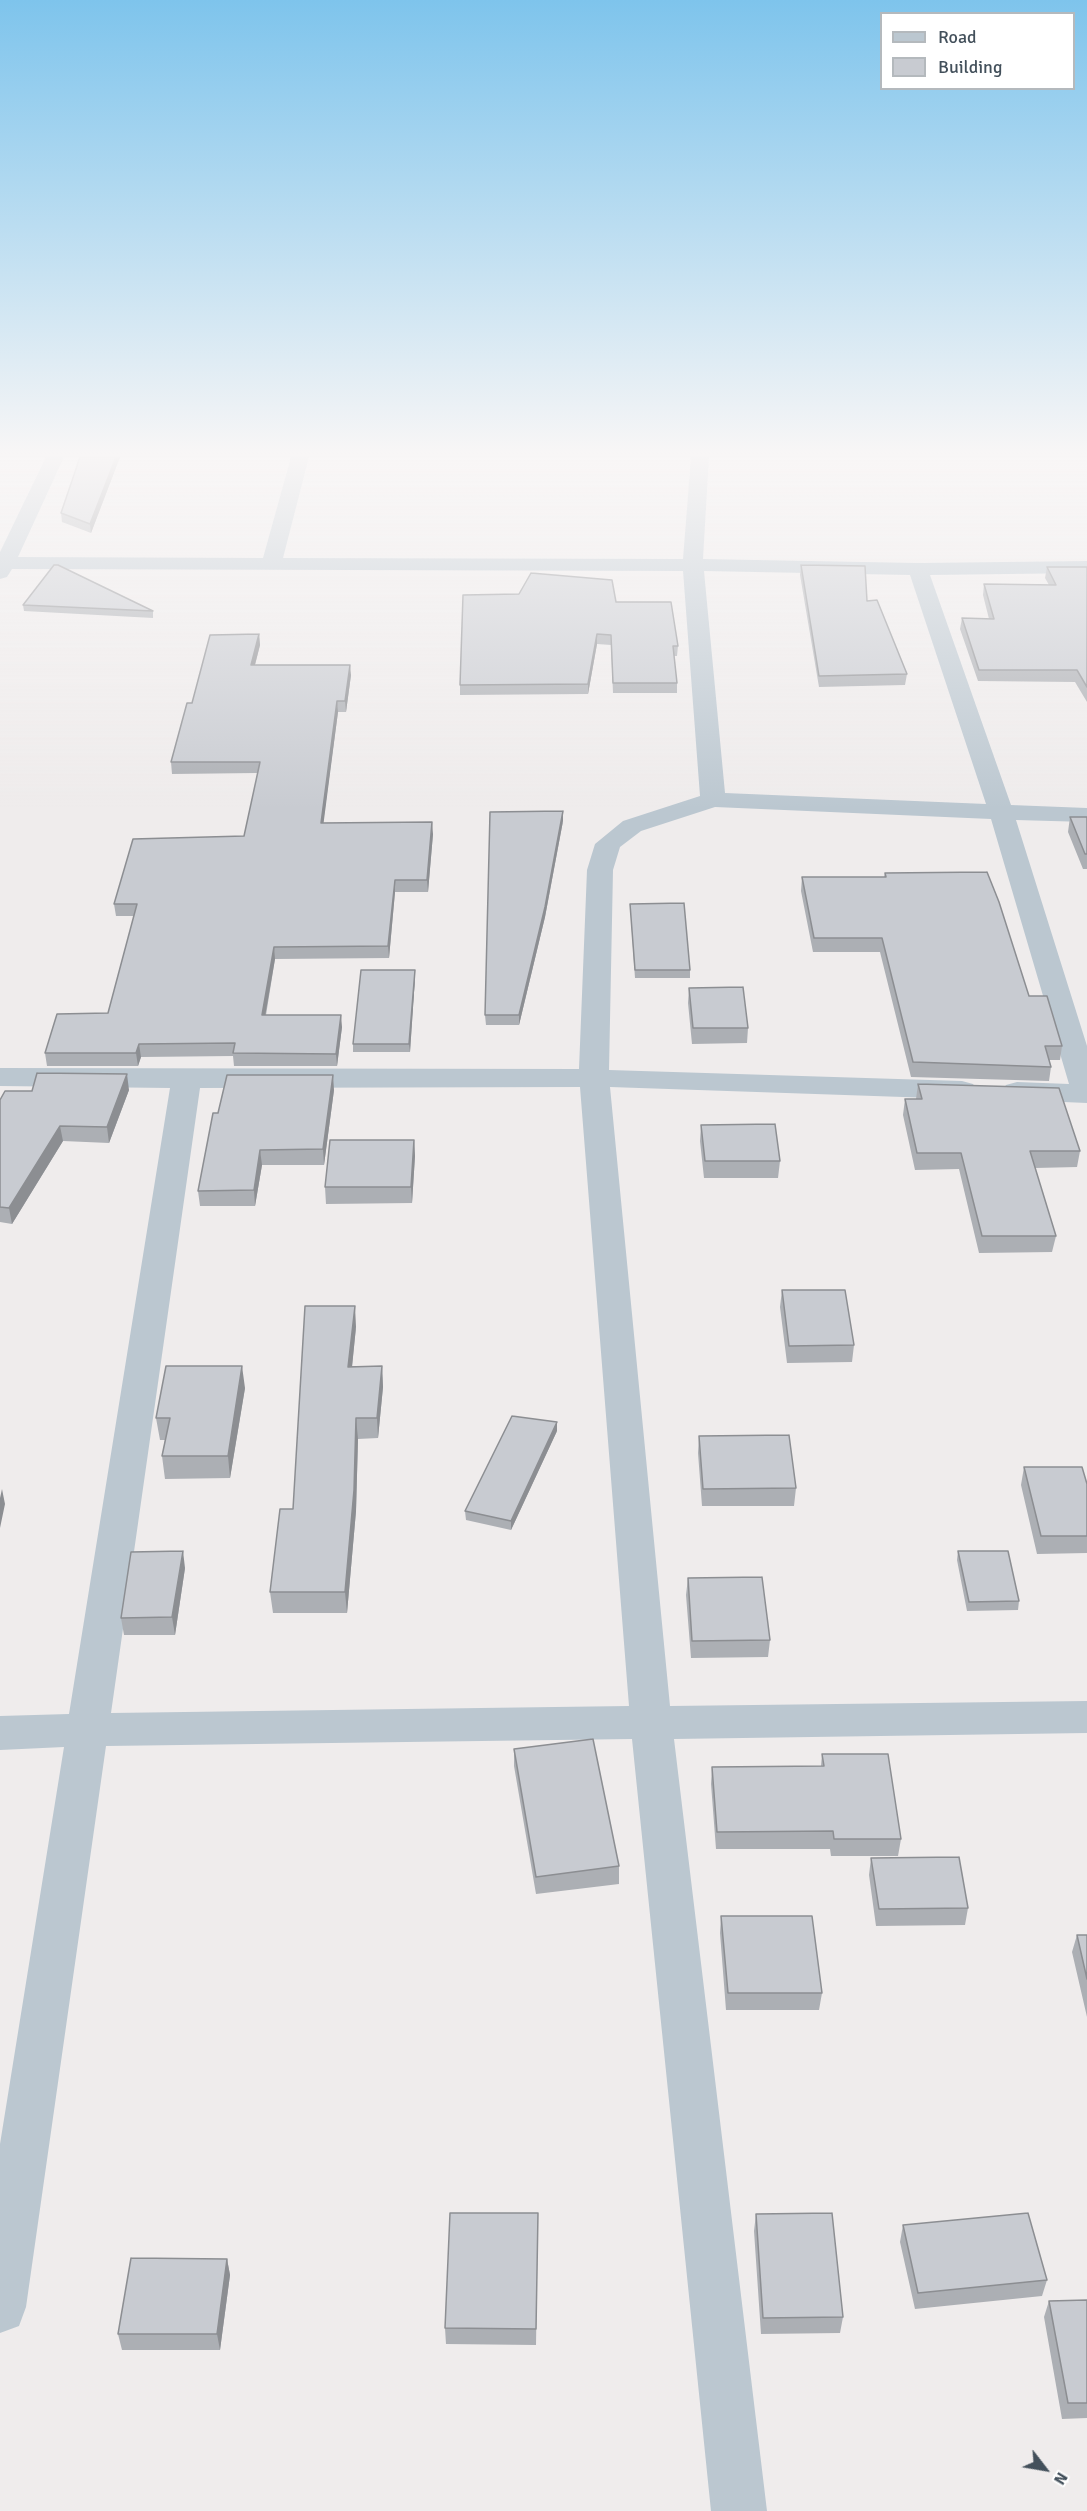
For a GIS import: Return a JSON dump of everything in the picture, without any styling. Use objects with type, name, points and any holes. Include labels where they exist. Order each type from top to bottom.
[{"type":"street","points":[[694,574],[713,800]]},
{"type":"street","points":[[0,1077],[594,1078],[1087,1094],[1001,812],[920,574]]},
{"type":"street","points":[[739,2511],[651,1722],[594,1078],[600,870],[608,844],[632,826],[713,800],[1087,815]]},
{"type":"street","points":[[0,2307],[186,1079]]},
{"type":"street","points":[[0,1733],[1087,1717]]},
{"type":"building","points":[[47,574],[77,574],[153,611],[23,605]]},
{"type":"building","points":[[530,574],[545,574],[612,580],[616,602],[671,602],[678,646],[673,646],[677,683],[613,683],[611,635],[597,634],[588,684],[460,685],[463,595],[519,594]]},
{"type":"building","points":[[802,574],[865,574],[867,601],[877,600],[907,674],[819,676]]},
{"type":"building","points":[[1051,574],[1087,574],[1087,687],[1077,670],[979,670],[962,618],[994,619],[984,584],[1056,585]]},
{"type":"building","points":[[259,634],[251,665],[350,665],[345,701],[337,701],[321,823],[432,822],[427,880],[395,880],[388,946],[274,947],[262,1015],[341,1015],[336,1054],[233,1053],[235,1043],[139,1044],[136,1053],[45,1053],[57,1014],[108,1013],[137,904],[114,904],[133,839],[244,836],[260,762],[171,762],[187,703],[192,703],[210,635]]},
{"type":"building","points":[[563,811],[545,907],[519,1015],[485,1015],[490,812]]},
{"type":"building","points":[[1070,817],[1087,817],[1087,854],[1085,854]]},
{"type":"building","points":[[987,872],[1029,996],[1047,996],[1062,1046],[1045,1046],[1051,1067],[913,1062],[882,938],[814,938],[802,877],[886,877],[885,873]]},
{"type":"building","points":[[684,903],[690,970],[635,970],[630,904]]},
{"type":"building","points":[[361,970],[415,970],[409,1044],[353,1044]]},
{"type":"building","points":[[743,987],[748,1028],[693,1028],[689,988]]},
{"type":"building","points":[[37,1073],[127,1074],[107,1127],[60,1126],[9,1208],[0,1207],[0,1100],[5,1091],[32,1091]]},
{"type":"building","points":[[227,1075],[333,1075],[323,1149],[260,1150],[254,1190],[198,1191],[213,1113],[218,1113]]},
{"type":"building","points":[[918,1084],[1059,1088],[1080,1151],[1030,1151],[1056,1236],[982,1236],[961,1153],[917,1153],[905,1099],[922,1099]]},
{"type":"building","points":[[775,1124],[780,1161],[705,1161],[701,1125]]},
{"type":"building","points":[[330,1140],[414,1140],[411,1187],[325,1187]]},
{"type":"building","points":[[782,1290],[845,1290],[854,1345],[789,1346]]},
{"type":"building","points":[[305,1306],[355,1306],[348,1367],[382,1366],[377,1418],[356,1418],[354,1490],[345,1592],[270,1592],[280,1509],[293,1509]]},
{"type":"building","points":[[166,1366],[242,1366],[228,1456],[162,1456],[170,1418],[156,1418]]},
{"type":"building","points":[[512,1416],[557,1422],[511,1521],[465,1511]]},
{"type":"building","points":[[789,1435],[796,1488],[703,1489],[699,1436]]},
{"type":"building","points":[[1024,1467],[1082,1467],[1087,1484],[1087,1536],[1041,1536]]},
{"type":"building","points":[[183,1551],[172,1617],[121,1618],[131,1552]]},
{"type":"building","points":[[958,1551],[1008,1551],[1019,1601],[969,1602]]},
{"type":"building","points":[[762,1577],[770,1640],[692,1641],[688,1578]]},
{"type":"building","points":[[593,1739],[619,1866],[536,1877],[514,1749]]},
{"type":"building","points":[[822,1754],[888,1754],[901,1839],[834,1839],[833,1831],[717,1832],[712,1767],[824,1766]]},
{"type":"building","points":[[959,1857],[968,1908],[879,1909],[871,1858]]},
{"type":"building","points":[[721,1916],[812,1916],[822,1993],[728,1993]]},
{"type":"building","points":[[1077,1935],[1087,1935],[1087,1979]]},
{"type":"building","points":[[450,2213],[538,2213],[536,2329],[445,2328]]},
{"type":"building","points":[[832,2213],[843,2317],[763,2318],[756,2214]]},
{"type":"building","points":[[1028,2213],[1047,2280],[918,2293],[903,2225]]},
{"type":"building","points":[[131,2258],[227,2259],[217,2334],[118,2334]]},
{"type":"building","points":[[1087,2300],[1087,2403],[1068,2403],[1049,2301]]}]
